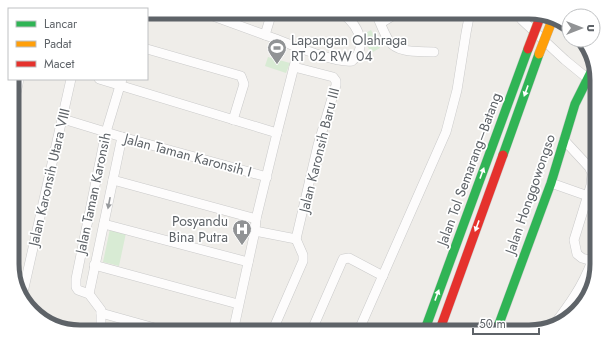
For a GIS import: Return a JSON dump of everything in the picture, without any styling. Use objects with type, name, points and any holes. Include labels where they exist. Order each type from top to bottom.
[{"type":"main road","name":"Jalan Tol Semarang–Batang","points":[[427,325],[539,20]]},
{"type":"main road","name":"Jalan Tol Semarang–Batang","points":[[441,325],[551,24]]},
{"type":"main road","name":"Jalan Honggowongso","points":[[498,325],[551,183],[575,104],[590,73]]},
{"type":"street","points":[[222,19],[299,47],[343,61],[354,60],[360,45],[357,28],[350,19]]},
{"type":"street","points":[[265,34],[270,19]]},
{"type":"street","points":[[378,19],[389,42],[395,47],[402,50],[434,52]]},
{"type":"street","points":[[381,24],[388,19]]},
{"type":"street","points":[[361,325],[446,132],[457,90],[469,19]]},
{"type":"street","points":[[521,19],[565,60],[587,78]]},
{"type":"street","points":[[234,325],[255,231],[256,219],[299,47]]},
{"type":"street","points":[[148,49],[241,76],[244,84],[233,120]]},
{"type":"street","name":"Jalan Karonsih Baru III","points":[[294,67],[333,77],[336,81],[318,145],[296,240]]},
{"type":"street","name":"Jalan Karonsih Utara VIII","points":[[24,287],[71,80]]},
{"type":"street","points":[[104,80],[120,83],[277,133]]},
{"type":"street","name":"Jalan Taman Karonsih","points":[[102,325],[99,307],[89,294],[78,290],[76,287],[76,279],[106,132],[120,83]]},
{"type":"street","name":"Jalan Taman Karonsih I","points":[[63,119],[267,177]]},
{"type":"street","name":"Jalan Taman Karonsih","points":[[89,294],[122,137]]},
{"type":"street","points":[[564,140],[590,169]]},
{"type":"street","points":[[113,180],[256,219]]},
{"type":"street","points":[[551,183],[588,196]]},
{"type":"street","points":[[590,189],[574,240],[577,254],[582,258],[590,261]]},
{"type":"street","points":[[104,224],[248,262]]},
{"type":"street","points":[[255,231],[296,240],[303,255],[303,261],[275,325]]},
{"type":"street","points":[[314,325],[343,259],[349,258],[382,276]]},
{"type":"street","points":[[94,265],[238,304]]},
{"type":"street","points":[[571,308],[590,269]]},
{"type":"street","points":[[358,325],[382,276]]},
{"type":"street","points":[[101,313],[144,325]]},
{"type":"green space","points":[[371,30],[380,48],[371,53],[362,35]]},
{"type":"green space","name":"Lapangan Olahraga RT 02 RW 04","points":[[268,57],[290,63],[286,73],[265,66]]},
{"type":"green space","points":[[110,229],[126,233],[119,266],[103,262]]},
{"type":"traffic: fast","points":[[427,325],[528,49]]},
{"type":"traffic: fast","points":[[503,155],[539,54]]},
{"type":"traffic: fast","points":[[499,325],[551,183],[575,104],[590,74]]},
{"type":"traffic: jam","points":[[528,49],[539,20]]},
{"type":"traffic: jam","points":[[442,325],[503,155]]},
{"type":"traffic: slow","points":[[539,54],[551,24]]},
{"type":"place","name":"Lapangan Olahraga RT 02 RW 04","points":[[277,65]]},
{"type":"place","name":"Posyandu Bina Putra","points":[[242,246]]}]
